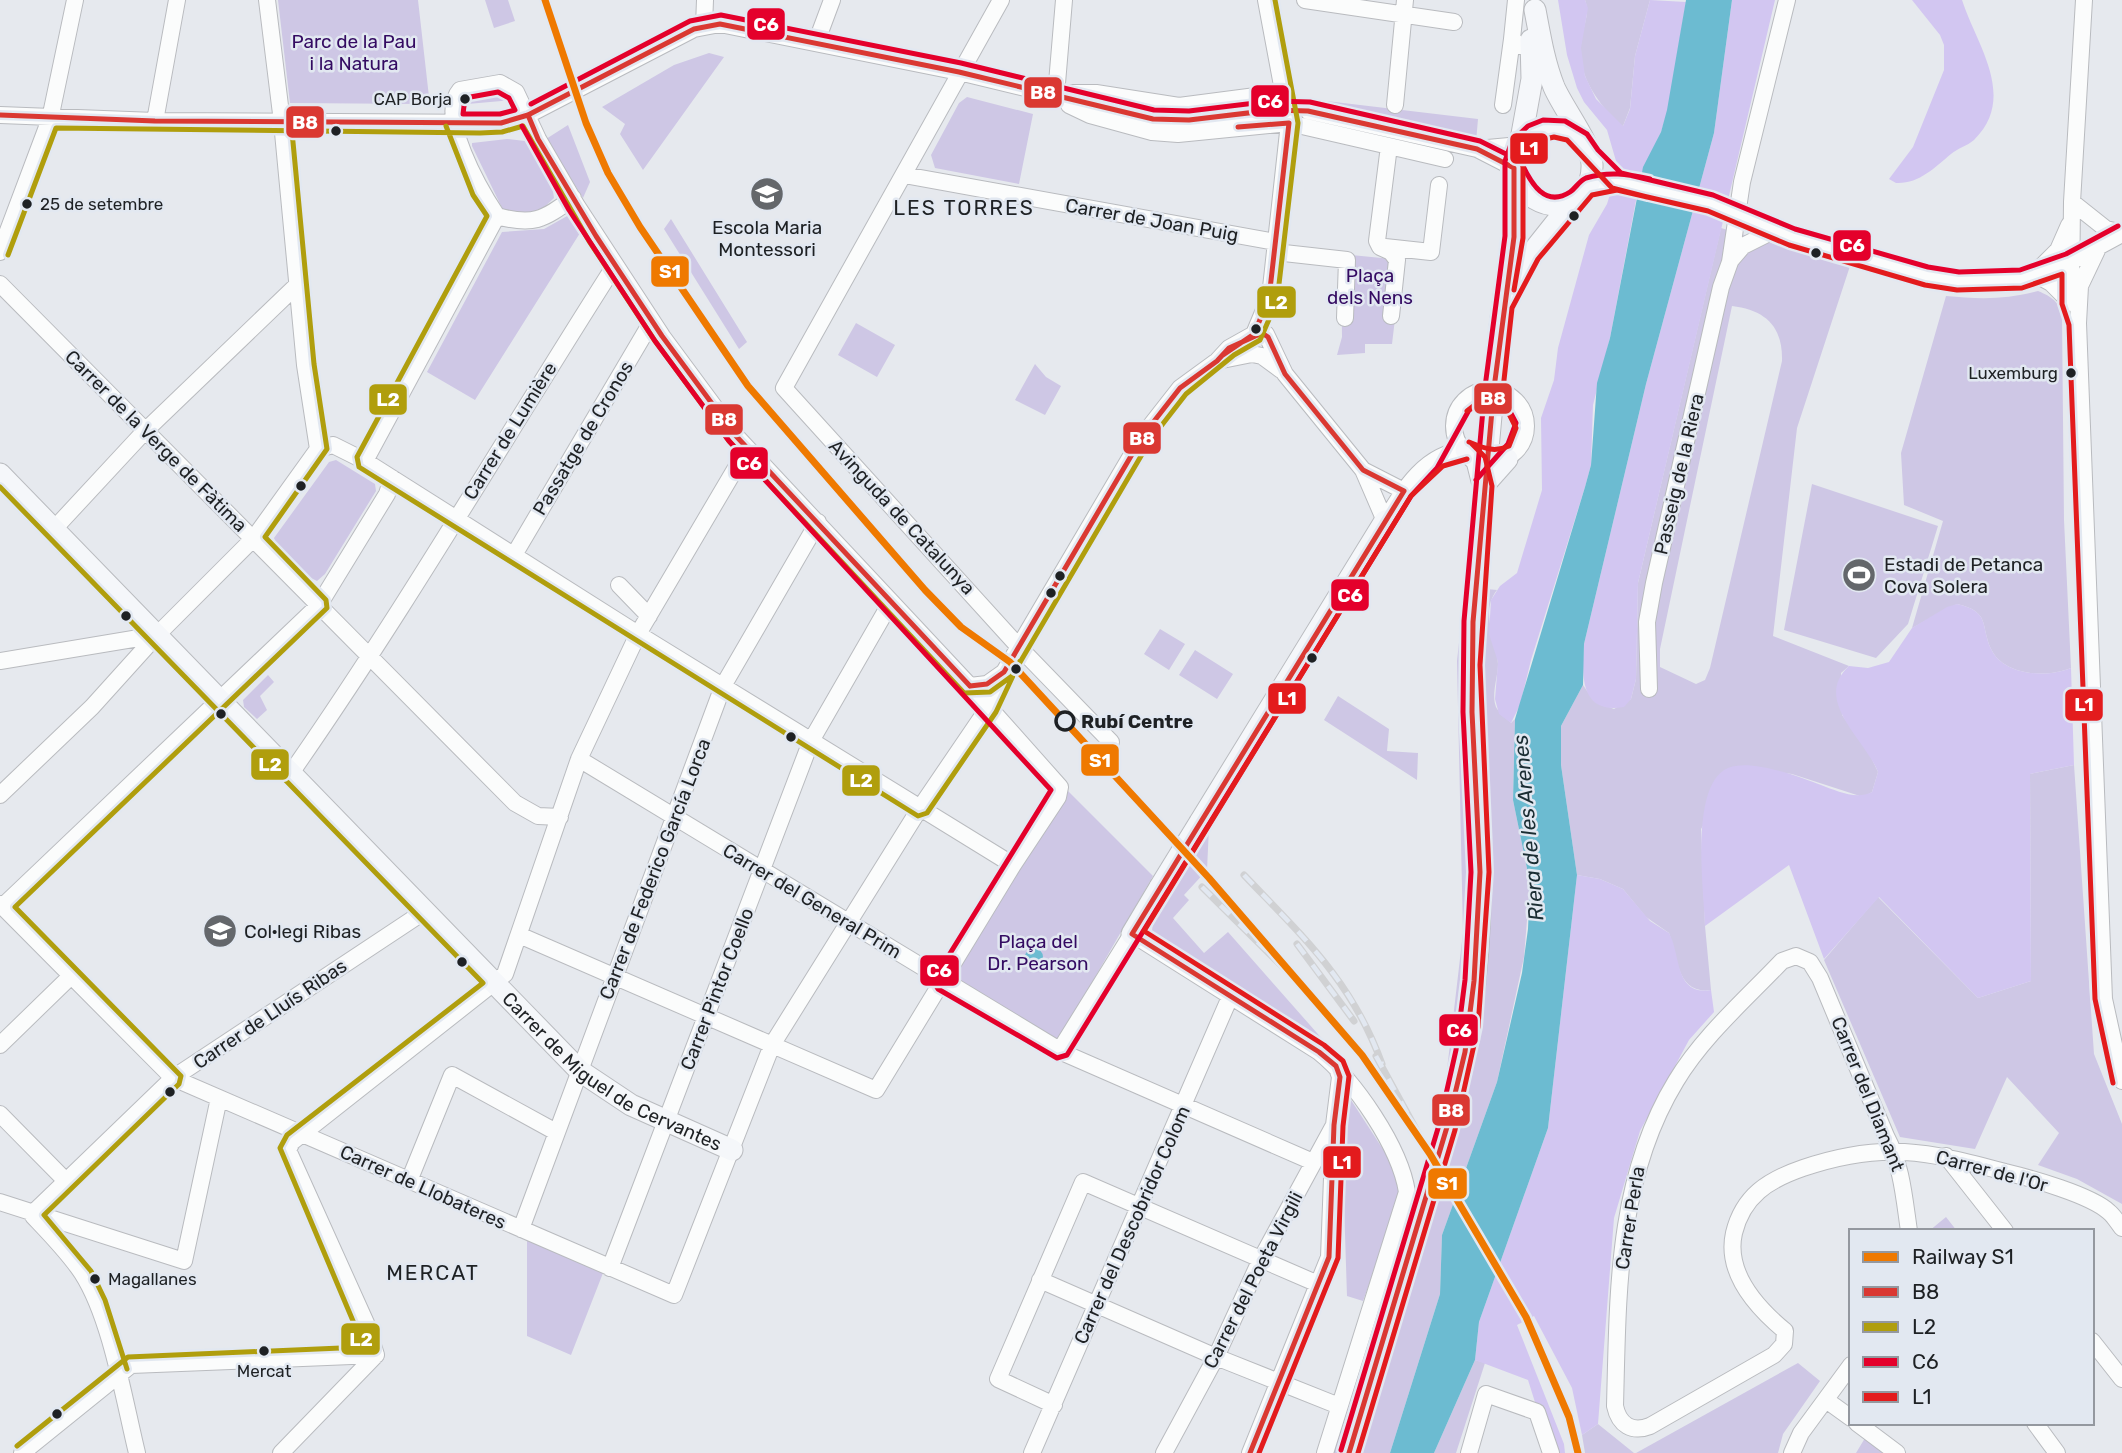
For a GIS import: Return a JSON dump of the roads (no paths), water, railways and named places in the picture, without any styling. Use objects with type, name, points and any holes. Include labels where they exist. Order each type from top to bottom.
[{"type":"main road","points":[[1483,486],[1497,460],[1494,388],[1514,237],[1514,171],[1532,79],[1535,5]]},
{"type":"main road","points":[[1504,305],[1531,254],[1580,193],[1592,172],[1586,148],[1549,74],[1535,5]]},
{"type":"main road","points":[[1520,145],[1533,134],[1554,128],[1572,132],[1586,148]]},
{"type":"main road","points":[[1514,171],[1522,190],[1538,202],[1558,205],[1580,193]]},
{"type":"main road","points":[[1439,1155],[1465,1052],[1478,937],[1480,872],[1471,666],[1483,486],[1477,461],[1466,450]]},
{"type":"main road","name":"Carrer de Miguel de Cervantes","points":[[0,474],[578,1069],[631,1105],[665,1123],[732,1150]]},
{"type":"main road","points":[[1132,934],[1385,521]]},
{"type":"main road","points":[[1349,1453],[1430,1186]]},
{"type":"street","points":[[0,252],[50,119],[75,0]]},
{"type":"street","points":[[155,121],[177,0]]},
{"type":"street","points":[[267,0],[282,122],[296,286],[318,449]]},
{"type":"street","points":[[704,26],[705,0]]},
{"type":"street","points":[[816,43],[832,0]]},
{"type":"street","points":[[905,175],[959,72],[1001,0]]},
{"type":"street","points":[[1056,95],[1064,0]]},
{"type":"street","points":[[1259,344],[1269,298],[1289,123],[1286,92],[1266,0]]},
{"type":"street","points":[[1305,0],[1405,7],[1454,22]]},
{"type":"street","points":[[1503,105],[1516,0]]},
{"type":"street","name":"Passeig de la Riera","points":[[1743,246],[1742,182],[1787,0]]},
{"type":"street","points":[[2078,323],[2071,303],[2070,262],[2084,0]]},
{"type":"street","points":[[1395,105],[1405,7]]},
{"type":"street","points":[[0,115],[155,121],[501,123],[528,115],[704,26],[734,25],[1169,120],[1262,111]]},
{"type":"street","points":[[1512,39],[1531,54]]},
{"type":"street","points":[[519,935],[876,1090],[1013,865],[1058,797],[1060,787],[970,686],[747,449],[615,265],[538,139],[516,92],[500,83],[470,86],[454,97],[454,123],[481,192],[497,216],[518,222],[544,219],[573,198]]},
{"type":"street","points":[[1056,95],[1084,92],[1179,106],[1286,92]]},
{"type":"street","points":[[1056,95],[1090,116],[1152,132],[1178,134],[1289,123],[1445,159]]},
{"type":"street","points":[[1308,111],[1477,149],[1520,145]]},
{"type":"street","points":[[1388,146],[1377,241],[1380,247],[1391,252],[1396,260],[1391,317]]},
{"type":"street","points":[[1586,148],[1617,181]]},
{"type":"street","points":[[1477,149],[1514,171]]},
{"type":"street","name":"Carrer de Joan Puig","points":[[905,175],[1275,247]]},
{"type":"street","name":"Avinguda de Catalunya","points":[[905,175],[784,388],[1018,646],[1111,742]]},
{"type":"street","points":[[1580,193],[1617,181],[1710,203],[1742,214],[1775,230],[1926,276],[1958,282],[1991,282],[2035,274],[2070,262],[2122,234]]},
{"type":"street","points":[[1380,247],[1430,252],[1439,185]]},
{"type":"street","points":[[2072,202],[2106,229],[2122,234]]},
{"type":"street","name":"Passeig de la Riera","points":[[1649,689],[1647,622],[1654,583],[1721,287],[1742,214]]},
{"type":"street","points":[[365,461],[497,216]]},
{"type":"street","points":[[2035,274],[2058,250],[2071,219]]},
{"type":"street","name":"Passeig de la Riera","points":[[1730,262],[1743,246],[1775,230]]},
{"type":"street","points":[[2099,246],[2080,286],[2078,323],[2104,999],[2122,1081]]},
{"type":"street","points":[[1275,247],[1347,260],[1345,318]]},
{"type":"street","name":"Carrer de Lumière","points":[[291,773],[370,660],[455,517],[615,265]]},
{"type":"street","points":[[2035,274],[2051,283],[2071,303]]},
{"type":"street","name":"Carrer de la Verge de Fàtima","points":[[0,284],[144,432],[254,538],[370,660],[515,803],[538,816],[560,817]]},
{"type":"street","points":[[54,529],[144,432],[296,286]]},
{"type":"street","name":"Passatge de Cronos","points":[[514,555],[652,320]]},
{"type":"street","points":[[732,1150],[772,1045],[920,807],[988,708],[1018,646],[1144,434],[1180,388],[1217,362],[1259,344]]},
{"type":"street","points":[[1259,344],[1363,470],[1385,521]]},
{"type":"street","points":[[1385,521],[1404,491],[1432,460],[1456,414],[1469,397],[1484,389],[1494,388],[1521,408],[1526,423],[1516,452],[1497,460],[1466,450],[1453,451],[1432,460]]},
{"type":"street","points":[[1456,414],[1455,437],[1466,450]]},
{"type":"street","points":[[0,795],[92,707],[157,635],[254,538],[318,449],[333,445],[365,461],[638,635],[1013,865]]},
{"type":"street","points":[[376,1355],[366,1323],[288,1150],[292,1142],[505,975],[579,759],[638,635],[747,449]]},
{"type":"street","points":[[1363,470],[1404,491]]},
{"type":"street","points":[[173,1079],[1,905],[319,606],[387,494],[392,478]]},
{"type":"street","name":"Carrer de Federico García Lorca","points":[[521,1229],[578,1069],[723,687],[818,522]]},
{"type":"street","points":[[619,585],[649,616]]},
{"type":"street","name":"Carrer Pintor Coello","points":[[610,1268],[708,1017],[811,741],[891,602]]},
{"type":"street","points":[[2,658],[157,635]]},
{"type":"street","points":[[970,686],[987,684],[1004,673]]},
{"type":"street","name":"Carrer del General Prim","points":[[579,759],[1060,1050],[1313,1162]]},
{"type":"street","name":"Carrer de Lluís Ribas","points":[[32,1214],[173,1079],[425,911]]},
{"type":"street","points":[[1060,1050],[1132,934],[1336,1066],[1352,1085],[1403,1167],[1407,1192],[1325,1453]]},
{"type":"street","name":"Carrer Perla","points":[[1774,1355],[1641,1430],[1625,1425],[1615,1406],[1621,1272],[1634,1177],[1644,1145],[1677,1080],[1695,1054],[1782,961],[1796,956],[1810,962]]},
{"type":"street","name":"Carrer del Diamant","points":[[1810,962],[1895,1152],[1902,1176],[1909,1229]]},
{"type":"street","points":[[0,1045],[71,976]]},
{"type":"street","name":"Carrer del Descobridor Colom","points":[[1032,1453],[1230,997]]},
{"type":"street","name":"Carrer del Poeta Virgili","points":[[1164,1453],[1216,1357],[1260,1261],[1334,1125],[1340,1077],[1336,1066]]},
{"type":"street","points":[[409,1181],[452,1075],[556,1132]]},
{"type":"street","name":"Carrer de Llobateres","points":[[173,1079],[674,1295],[732,1150]]},
{"type":"street","points":[[0,1202],[184,1261],[219,1098]]},
{"type":"street","points":[[0,1114],[66,1181]]},
{"type":"street","points":[[1250,1453],[1329,1257],[1334,1125]]},
{"type":"street","name":"Carrer de l'Or","points":[[1774,1355],[1784,1344],[1785,1331],[1740,1281],[1732,1261],[1733,1237],[1739,1217],[1753,1193],[1776,1177],[1844,1155],[1895,1152],[1945,1156],[2027,1178],[2078,1196],[2108,1210],[2122,1228]]},
{"type":"street","points":[[1945,1156],[2003,1229]]},
{"type":"street","points":[[1054,1405],[998,1379],[1083,1182],[1318,1284]]},
{"type":"street","points":[[32,1214],[83,1275],[97,1303],[119,1372],[137,1453]]},
{"type":"street","points":[[1040,1280],[1097,1307],[1339,1406]]},
{"type":"street","points":[[2094,1344],[2122,1379]]},
{"type":"street","points":[[22,1453],[131,1365],[376,1355]]},
{"type":"street","points":[[281,1453],[376,1355]]},
{"type":"street","points":[[1792,1453],[1801,1433],[1849,1368]]},
{"type":"street","points":[[1469,1453],[1486,1394],[1536,1412],[1551,1453]]},
{"type":"street","points":[[1826,1399],[1849,1416]]},
{"type":"street","points":[[1860,1425],[1897,1453]]},
{"type":"street","points":[[2036,1425],[2057,1453]]},
{"type":"water","name":"Riera de les Arenes","points":[[1686,0],[1732,0],[1714,133],[1646,384],[1584,644],[1583,685],[1561,726],[1561,765],[1577,875],[1548,1128],[1479,1322],[1475,1360],[1434,1453],[1390,1453],[1440,1294],[1442,1235],[1497,1082],[1522,973],[1530,883],[1513,800],[1515,719],[1591,465],[1597,383],[1610,338],[1643,167],[1661,132],[1667,110]]},
{"type":"water","points":[[1034,948],[1040,951],[1043,957],[1040,963],[1034,966],[1028,963],[1025,957],[1028,951]]},
{"type":"tunnel","points":[[1262,111],[1308,111]]},
{"type":"tunnel","points":[[1430,1186],[1439,1155]]},
{"type":"railway","points":[[1244,875],[1306,941],[1341,984],[1370,1035],[1382,1064]]},
{"type":"railway","points":[[1202,887],[1299,983]]},
{"type":"railway","points":[[1297,944],[1354,1021]]},
{"type":"railway","points":[[1376,1056],[1423,1142]]},
{"type":"rail line","name":"S1","points":[[545,0],[586,123],[608,173],[640,227],[748,386],[925,590],[961,627],[1010,662],[1209,878],[1362,1055],[1430,1154],[1526,1317],[1569,1417],[1578,1453]]},
{"type":"place","name":"CAP Borja","points":[[465,99]]},
{"type":"place","name":"Escola Maria Montessori","points":[[767,194]]},
{"type":"place","name":"25 de setembre","points":[[27,204]]},
{"type":"place","name":"Luxemburg","points":[[2071,373]]},
{"type":"place","name":"Estadi de Petanca Cova Solera","points":[[1859,575]]},
{"type":"place","name":"Rubí Centre","points":[[1065,721]]},
{"type":"place","name":"Col·legi Ribas","points":[[220,931]]},
{"type":"place","name":"Magallanes","points":[[95,1279]]},
{"type":"place","name":"Mercat","points":[[264,1351]]},
{"type":"district","name":"LES TORRES","points":[[964,207]]},
{"type":"district","name":"MERCAT","points":[[433,1272]]},
{"type":"park label","name":"Parc de la Pau i la Natura","points":[[354,52]]},
{"type":"park label","name":"Plaça dels Nens","points":[[1370,286]]},
{"type":"park label","name":"Plaça del Dr. Pearson","points":[[1038,952]]}]
